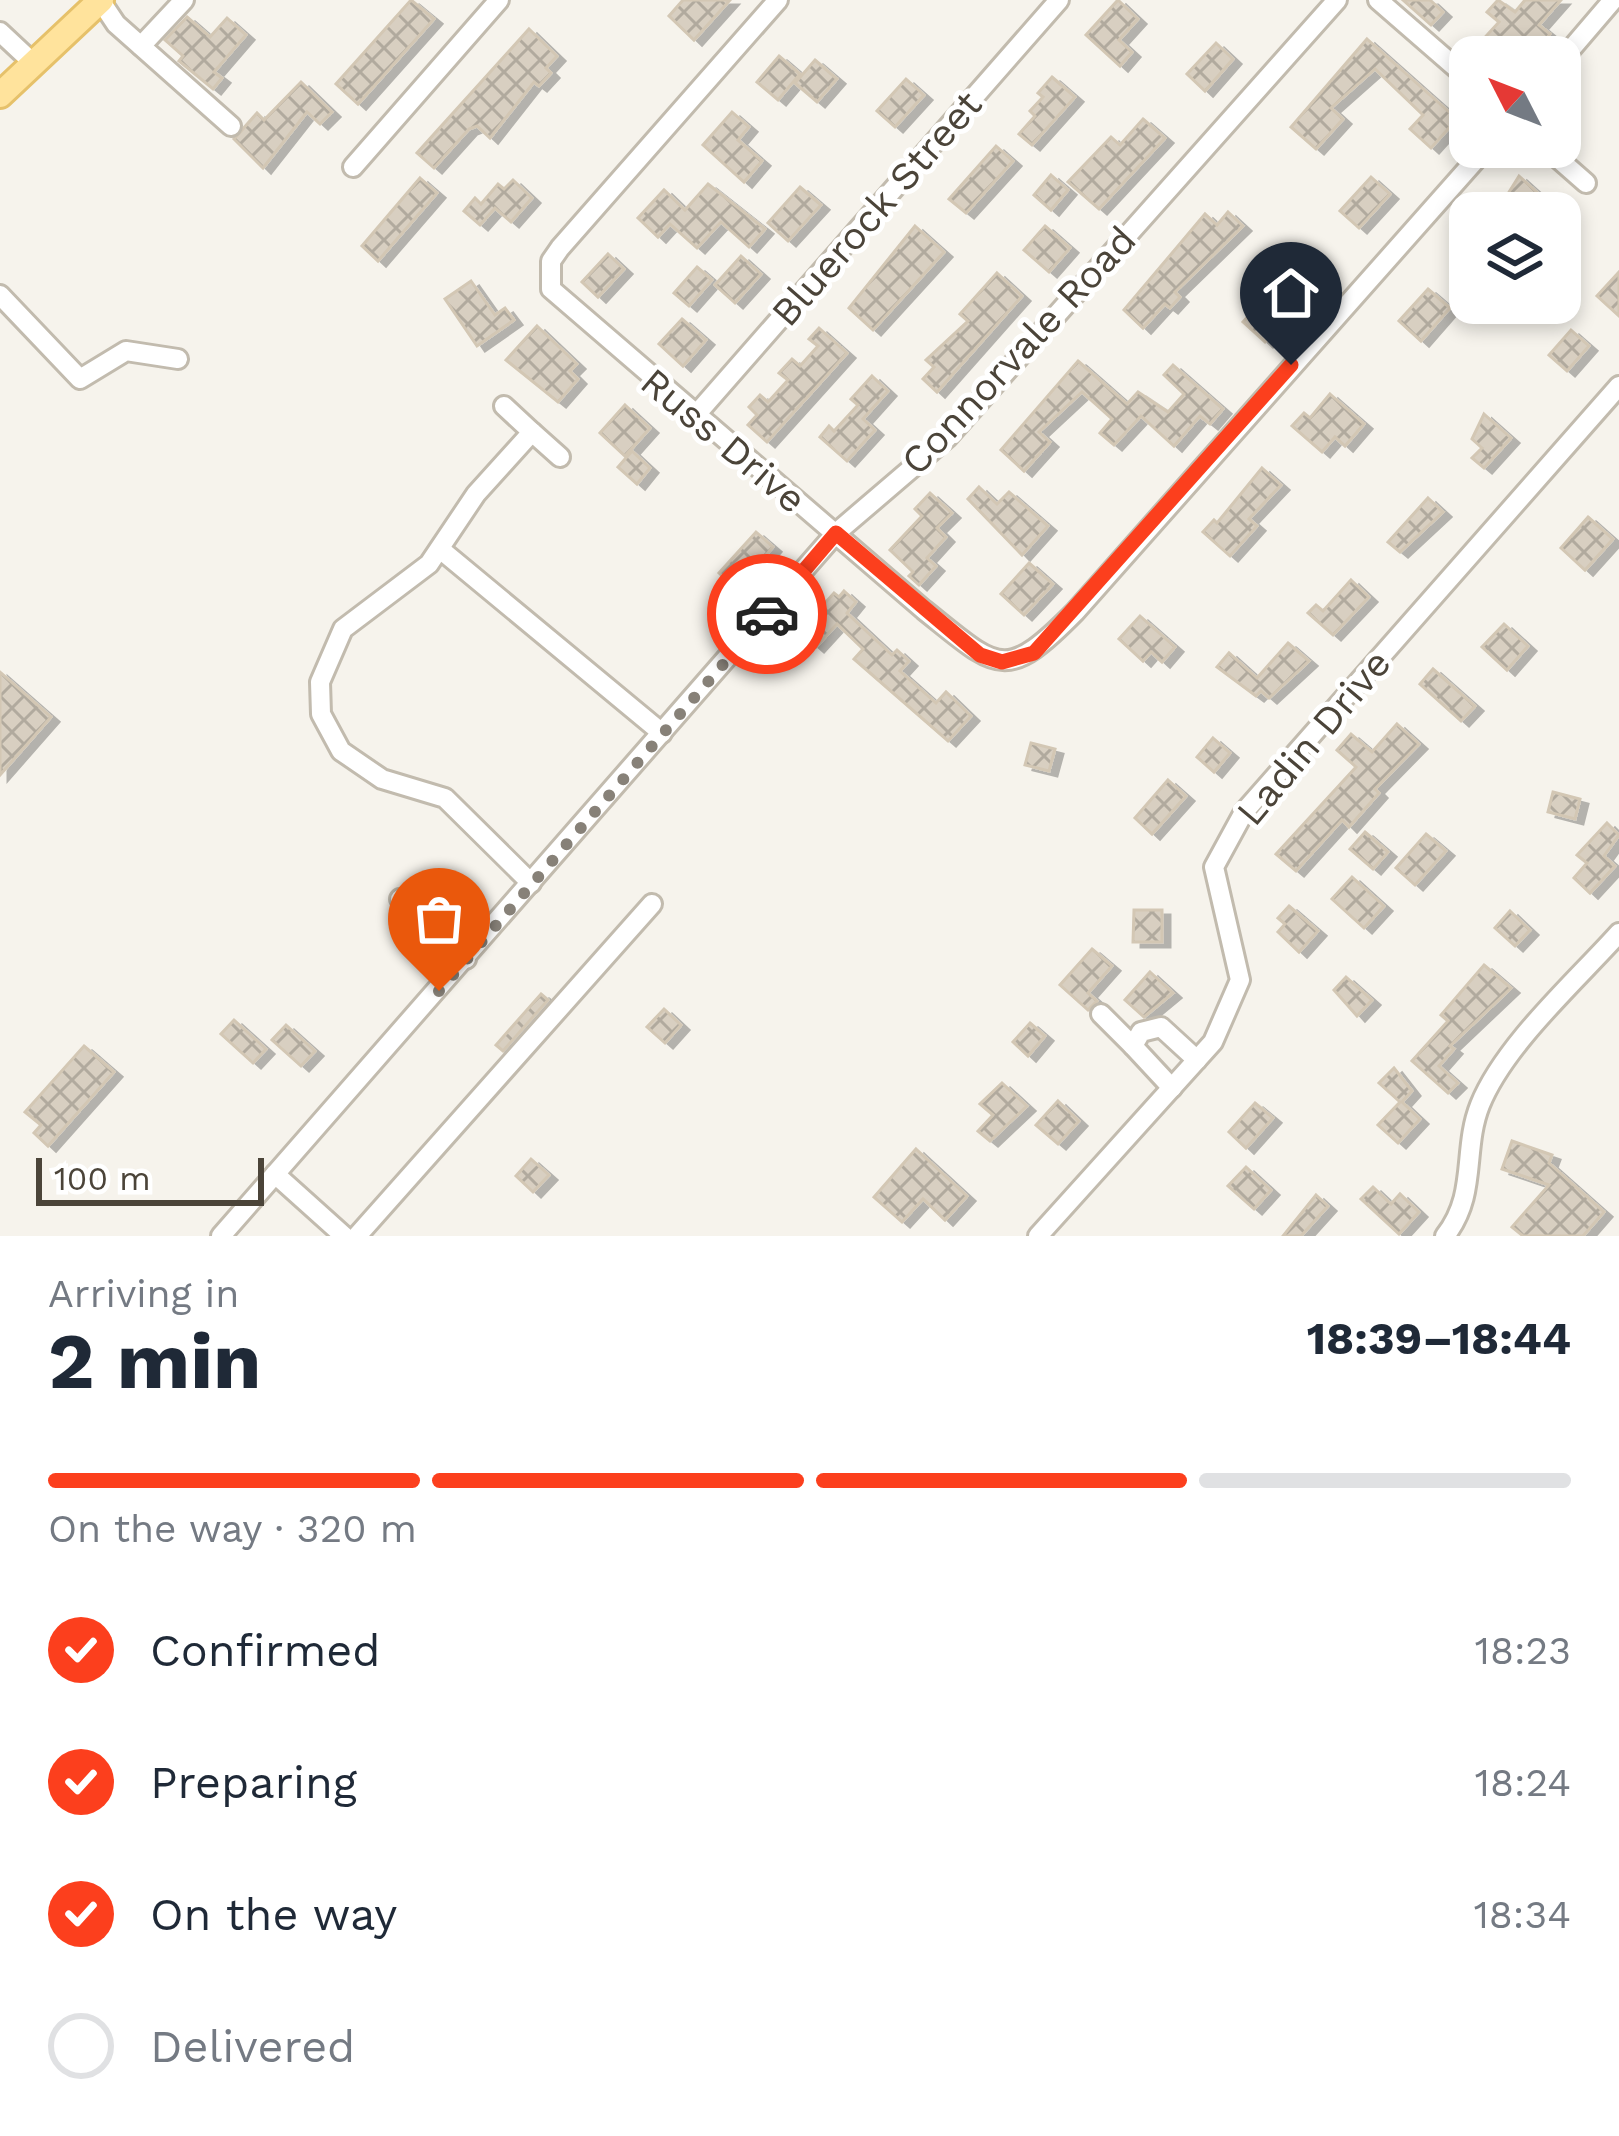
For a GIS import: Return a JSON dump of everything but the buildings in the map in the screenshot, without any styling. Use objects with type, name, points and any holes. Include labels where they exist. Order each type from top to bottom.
[{"type":"main road","points":[[0,95],[101,0]]},
{"type":"street","points":[[101,0],[141,46],[230,126]]},
{"type":"street","points":[[141,46],[184,0]]},
{"type":"street","points":[[353,167],[499,0]]},
{"type":"street","name":"Russ Drive","points":[[778,0],[560,248],[548,276],[559,300],[694,417],[965,643],[1002,662],[1034,653],[1467,168]]},
{"type":"street","name":"Bluerock Street","points":[[694,417],[1058,0]]},
{"type":"street","name":"Connorvale Road","points":[[221,1236],[836,533],[947,437],[1336,0]]},
{"type":"street","points":[[1378,0],[1449,62]]},
{"type":"street","points":[[1581,37],[1613,0]]},
{"type":"street","points":[[0,32],[31,61]]},
{"type":"street","points":[[1569,168],[1586,183]]},
{"type":"street","points":[[0,295],[80,379],[126,351],[178,359]]},
{"type":"street","name":"Ladin Drive","points":[[1038,1236],[1213,1042],[1240,980],[1214,867],[1244,812],[1619,386]]},
{"type":"street","points":[[504,406],[560,457]]},
{"type":"street","points":[[531,883],[445,798],[382,779],[340,751],[322,713],[320,682],[343,629],[440,549],[476,494],[532,432]]},
{"type":"street","points":[[440,549],[662,733]]},
{"type":"street","points":[[400,899],[466,959]]},
{"type":"street","points":[[357,1236],[652,904]]},
{"type":"street","points":[[1445,1236],[1462,1214],[1479,1106],[1510,1056],[1619,933]]},
{"type":"street","points":[[1102,1014],[1172,1088]]},
{"type":"street","points":[[1132,1046],[1141,1032],[1161,1027],[1197,1060]]},
{"type":"street","points":[[274,1174],[344,1236]]},
{"type":"way so far","points":[[439,991],[767,614]]},
{"type":"route","points":[[767,614],[836,533],[980,655],[1002,662],[1034,653],[1132,549],[1291,365]]}]
